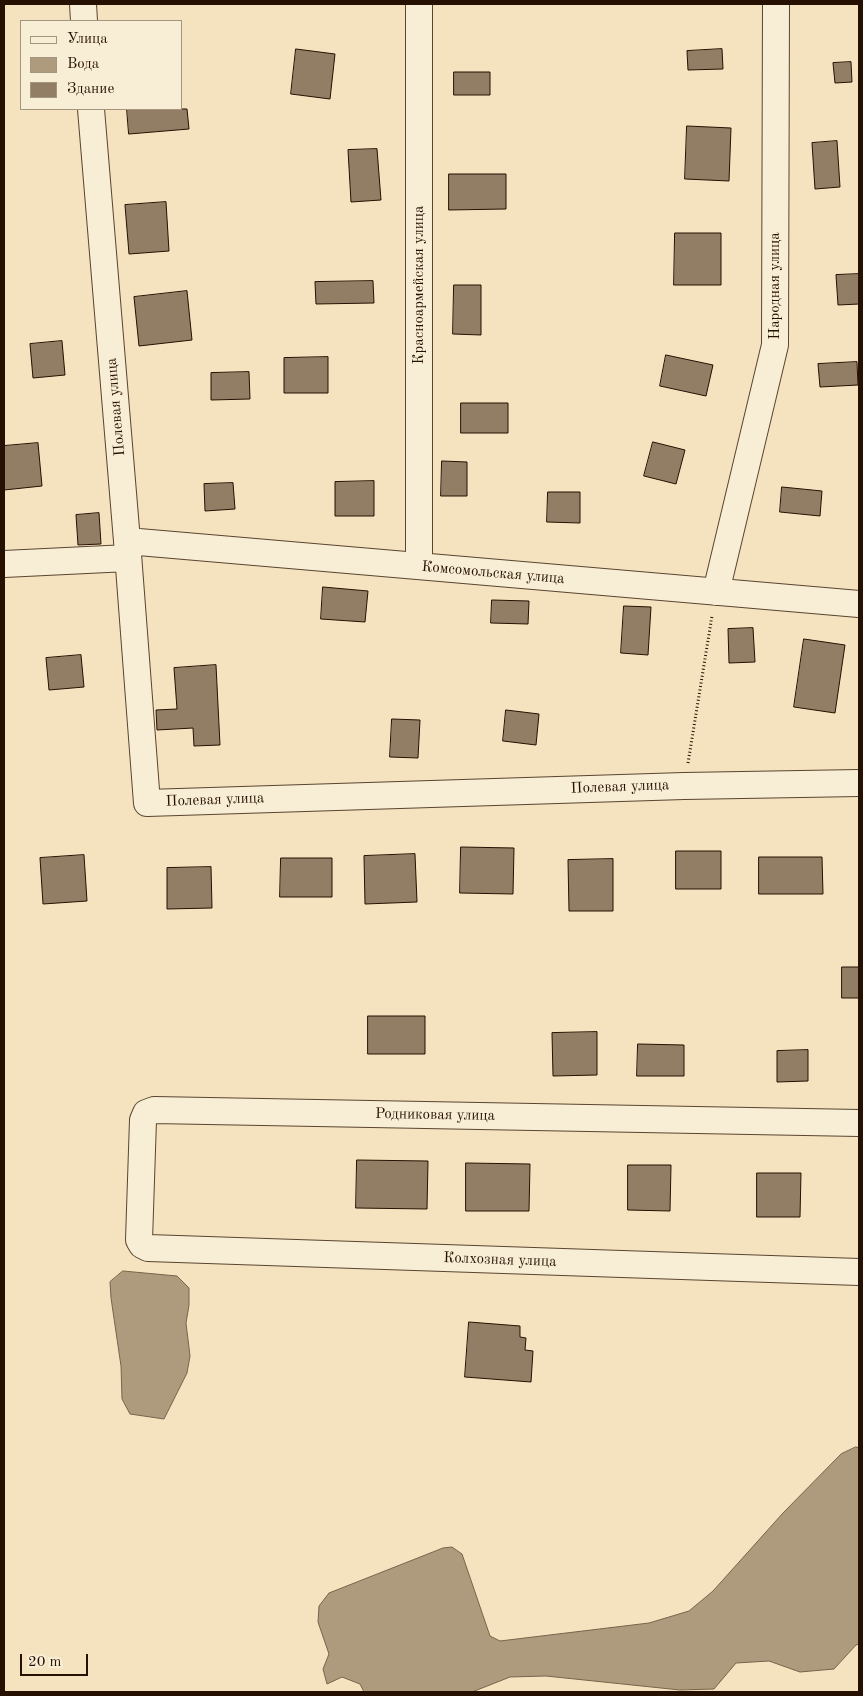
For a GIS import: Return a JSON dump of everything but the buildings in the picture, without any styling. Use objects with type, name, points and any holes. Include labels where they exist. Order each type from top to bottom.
[{"type":"street","points":[[83,4],[84,20]]},
{"type":"street","name":"Красноармейская улица","points":[[419,4],[419,566]]},
{"type":"street","name":"Народная улица","points":[[716,592],[775,346],[776,4]]},
{"type":"street","name":"Полевая улица","points":[[91,110],[147,803],[684,786],[859,783]]},
{"type":"street","name":"Комсомольская улица","points":[[4,564],[128,549],[419,566],[859,604]]},
{"type":"street","name":"Родниковая улица","points":[[142,1245],[139,1240],[143,1120],[146,1113],[154,1110],[859,1123]]},
{"type":"street","name":"Колхозная улица","points":[[142,1245],[148,1248],[859,1272]]},
{"type":"path","points":[[684,786],[716,592]]},
{"type":"water","points":[[123,1271],[177,1276],[189,1288],[186,1323],[190,1356],[187,1373],[164,1419],[130,1414],[122,1399],[121,1366],[110,1282]]},
{"type":"water","points":[[856,1447],[859,1448],[859,1644],[834,1669],[800,1672],[769,1661],[736,1663],[714,1689],[680,1690],[546,1676],[510,1677],[472,1692],[364,1692],[360,1684],[342,1677],[327,1684],[323,1669],[329,1654],[318,1622],[319,1606],[329,1593],[443,1548],[452,1547],[462,1554],[490,1636],[500,1641],[649,1623],[689,1611],[713,1591],[783,1513],[841,1454]]}]
